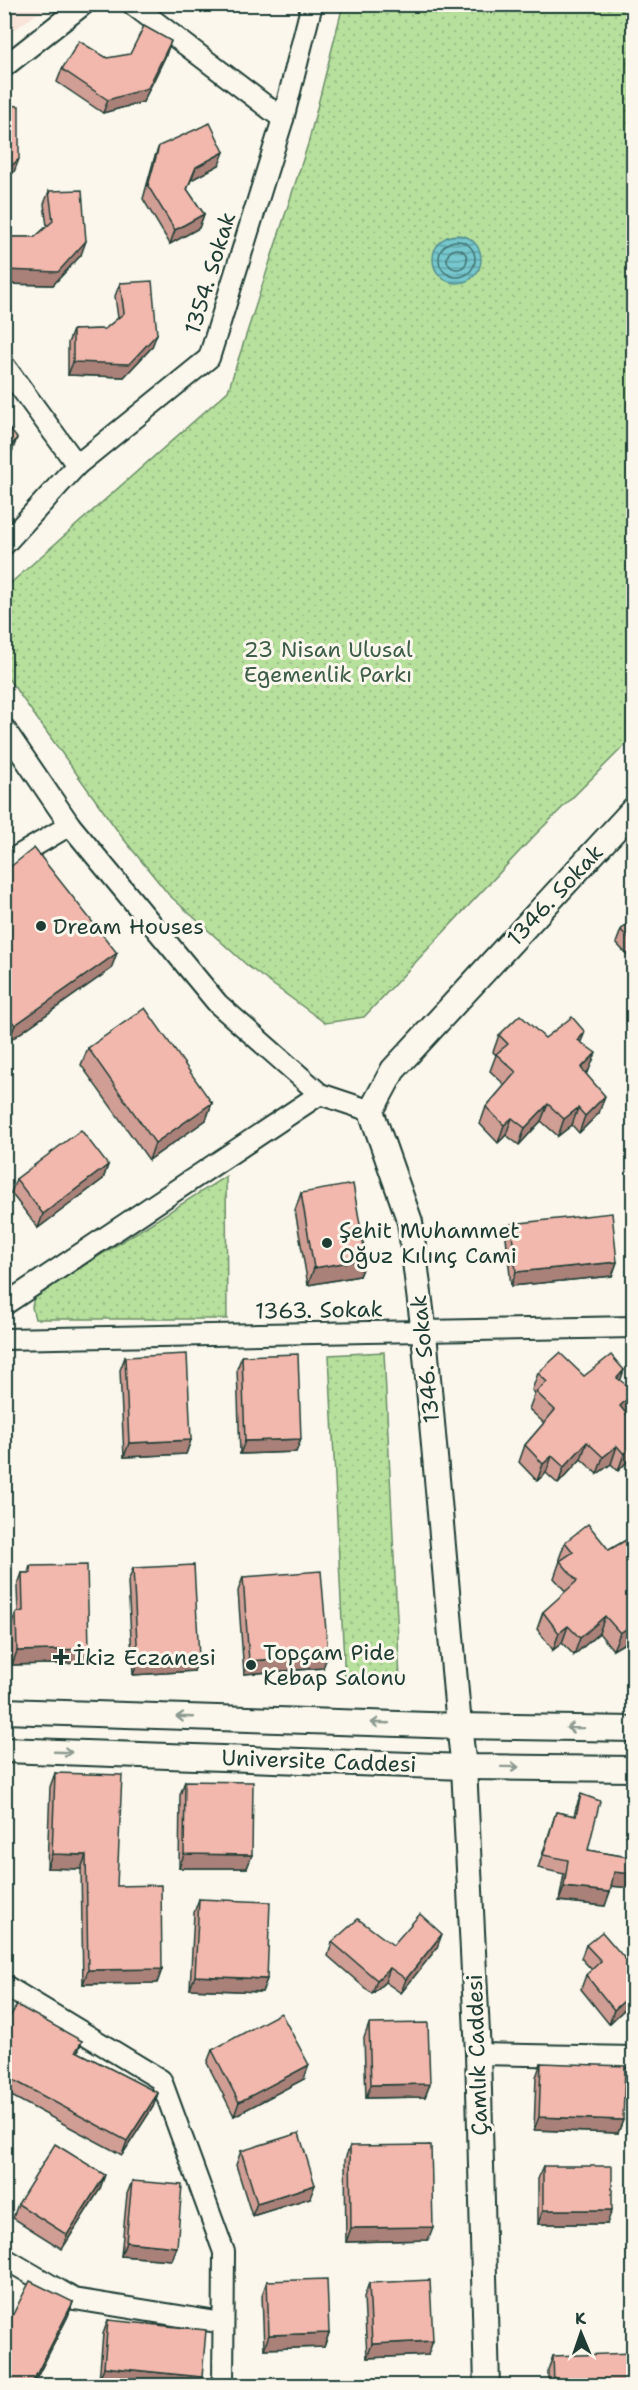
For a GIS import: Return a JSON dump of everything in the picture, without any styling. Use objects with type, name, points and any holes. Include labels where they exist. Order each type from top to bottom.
[{"type":"street","points":[[4,67],[84,4]]},
{"type":"street","points":[[132,4],[283,119]]},
{"type":"street","name":"1354. Sokak","points":[[4,544],[77,465],[209,358],[283,119],[312,4]]},
{"type":"street","points":[[4,365],[77,465]]},
{"type":"street","points":[[4,728],[70,825],[218,1004],[320,1095],[371,1111]]},
{"type":"street","name":"1346. Sokak","points":[[459,1726],[424,1333],[410,1222],[371,1111],[393,1070],[633,809]]},
{"type":"street","points":[[4,864],[70,825]]},
{"type":"street","points":[[4,1305],[320,1095]]},
{"type":"street","name":"1363. Sokak","points":[[4,1339],[424,1333],[633,1327]]},
{"type":"street","name":"Universite Caddesi","points":[[4,1711],[459,1726],[633,1729]]},
{"type":"street","name":"Çamlık Caddesi","points":[[459,1726],[464,1767],[478,2054],[487,2385]]},
{"type":"street","name":"Universite Caddesi","points":[[4,1750],[464,1767],[633,1769]]},
{"type":"street","points":[[4,1985],[161,2080],[224,2252],[223,2385]]},
{"type":"street","points":[[478,2054],[633,2057]]},
{"type":"street","points":[[4,2258],[74,2299],[223,2323]]},
{"type":"shaded area","points":[[5,4],[50,4],[50,5],[5,36]]},
{"type":"green space","name":"23 Nisan Ulusal Egemenlik Parkı","points":[[343,5],[633,5],[633,737],[534,836],[364,1017],[325,1023],[249,967],[169,895],[122,837],[5,674],[4,589],[228,391],[308,144]]},
{"type":"green space","points":[[226,1176],[227,1319],[35,1319],[32,1307],[34,1297]]},
{"type":"green space","points":[[384,1352],[400,1680],[345,1683],[329,1355]]},
{"type":"water","points":[[457,235],[474,242],[481,259],[474,276],[457,283],[440,276],[433,259],[440,242]]},
{"type":"building","points":[[144,26],[171,41],[148,88],[108,100],[62,69],[79,41],[107,58],[130,54]]},
{"type":"building","points":[[4,105],[19,106],[19,159],[4,172]]},
{"type":"building","points":[[210,123],[224,152],[196,167],[187,189],[204,214],[175,230],[148,186],[159,146]]},
{"type":"building","points":[[82,190],[86,241],[58,272],[4,270],[4,237],[35,237],[53,221],[49,191]]},
{"type":"building","points":[[152,281],[157,334],[129,364],[73,362],[73,330],[105,329],[124,313],[120,283]]},
{"type":"building","points":[[4,422],[17,438],[4,456]]},
{"type":"building","name":"Dream Houses","points":[[34,848],[117,953],[15,1025],[4,1011],[4,872]]},
{"type":"building","points":[[633,918],[633,943],[621,930]]},
{"type":"building","points":[[145,1008],[212,1103],[155,1143],[88,1048]]},
{"type":"building","points":[[520,1015],[545,1038],[572,1017],[585,1032],[578,1040],[596,1053],[581,1068],[605,1096],[585,1116],[578,1108],[564,1119],[548,1104],[525,1128],[512,1118],[504,1125],[486,1107],[516,1072],[496,1054],[508,1044],[499,1035]]},
{"type":"building","points":[[81,1130],[108,1165],[43,1214],[16,1179]]},
{"type":"building","name":"Şehit Muhammet Oğuz Kılınç Cami","points":[[353,1184],[366,1259],[314,1268],[301,1193]]},
{"type":"building","points":[[612,1213],[617,1262],[516,1272],[511,1224]]},
{"type":"building","points":[[560,1353],[584,1376],[611,1355],[624,1370],[617,1378],[633,1390],[633,1393],[620,1406],[633,1422],[633,1445],[624,1454],[617,1446],[603,1457],[587,1442],[564,1467],[552,1456],[543,1464],[525,1445],[555,1410],[536,1392],[547,1382],[538,1373]]},
{"type":"building","points":[[187,1354],[191,1440],[129,1443],[125,1357]]},
{"type":"building","points":[[298,1354],[301,1439],[245,1441],[242,1356]]},
{"type":"building","points":[[588,1524],[609,1550],[633,1536],[633,1624],[620,1633],[605,1616],[580,1638],[568,1626],[559,1633],[543,1612],[577,1581],[560,1561],[573,1552],[565,1542]]},
{"type":"building","points":[[87,1565],[89,1649],[17,1651],[16,1613],[23,1611],[22,1573],[31,1573],[30,1566]]},
{"type":"building","points":[[194,1565],[199,1658],[138,1661],[133,1568]]},
{"type":"building","points":[[321,1571],[328,1655],[249,1661],[243,1577]]},
{"type":"building","points":[[55,1773],[122,1775],[117,1886],[161,1885],[162,1969],[88,1970],[86,1855],[52,1854]]},
{"type":"building","points":[[185,1781],[253,1782],[252,1855],[184,1854]]},
{"type":"building","points":[[581,1794],[600,1801],[588,1850],[633,1858],[633,1874],[614,1872],[610,1892],[564,1887],[568,1860],[543,1855],[556,1812],[576,1816]]},
{"type":"building","points":[[199,1899],[270,1902],[267,1979],[195,1976]]},
{"type":"building","points":[[420,1914],[442,1934],[406,1979],[390,1968],[377,1980],[332,1942],[358,1919],[393,1945]]},
{"type":"building","points":[[602,1932],[633,1968],[633,1993],[614,2010],[586,1975],[601,1961],[586,1945]]},
{"type":"building","points":[[17,2005],[82,2041],[76,2051],[158,2093],[127,2141],[4,2075],[4,2027]]},
{"type":"building","points":[[281,2013],[309,2065],[239,2102],[212,2050]]},
{"type":"building","points":[[428,2023],[430,2084],[371,2085],[369,2024]]},
{"type":"building","points":[[541,2063],[625,2066],[623,2120],[539,2117]]},
{"type":"building","points":[[299,2133],[315,2185],[257,2203],[241,2151]]},
{"type":"building","points":[[55,2144],[105,2175],[67,2235],[18,2204]]},
{"type":"building","points":[[431,2145],[433,2227],[351,2228],[350,2146]]},
{"type":"building","points":[[543,2166],[612,2166],[612,2210],[543,2210]]},
{"type":"building","points":[[132,2181],[182,2185],[177,2247],[126,2242]]},
{"type":"building","points":[[327,2279],[329,2333],[269,2335],[267,2281]]},
{"type":"building","points":[[430,2280],[433,2341],[372,2344],[369,2283]]},
{"type":"building","points":[[30,2281],[73,2302],[31,2385],[20,2385],[4,2378],[4,2332]]},
{"type":"building","points":[[108,2320],[206,2330],[202,2377],[104,2367]]},
{"type":"building","points":[[633,2353],[633,2385],[554,2385],[553,2356]]},
{"type":"building","points":[[320,2381],[320,2385],[256,2385],[256,2382]]},
{"type":"place","name":"Dream Houses","points":[[41,926]]},
{"type":"place","name":"Şehit Muhammet Oğuz Kılınç Cami","points":[[327,1243]]},
{"type":"place","name":"İkiz Eczanesi","points":[[61,1657]]},
{"type":"place","name":"Topçam Pide Kebap Salonu","points":[[251,1665]]}]
